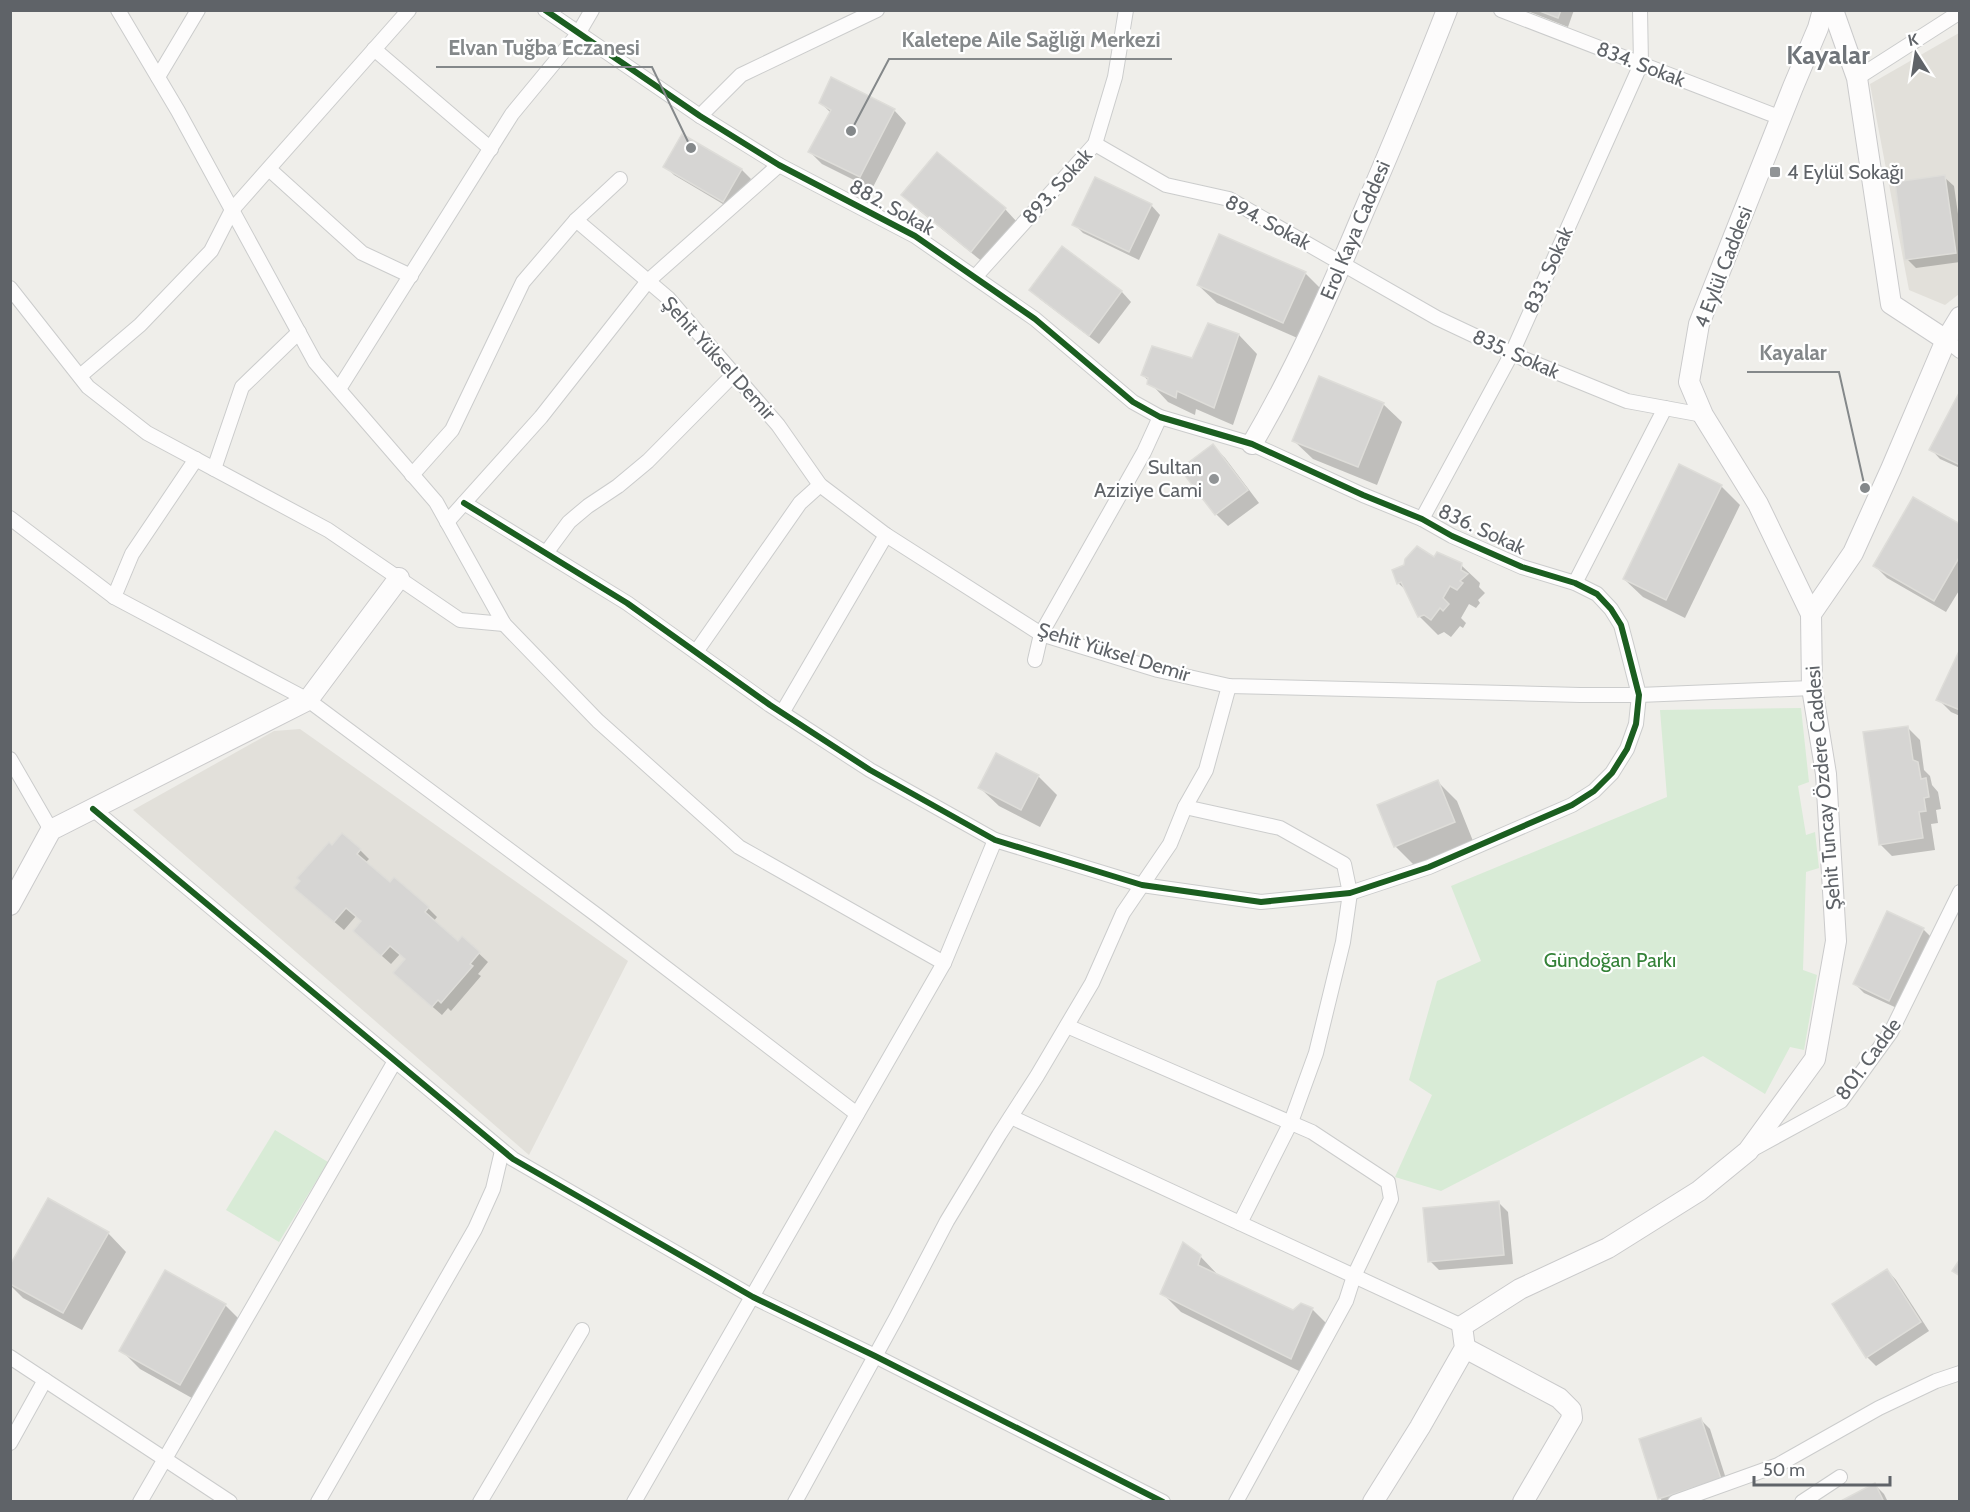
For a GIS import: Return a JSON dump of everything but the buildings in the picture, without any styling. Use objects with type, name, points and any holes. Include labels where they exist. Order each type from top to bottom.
[{"type":"street","points":[[118,10],[158,77],[315,362],[436,502],[504,624],[598,721],[740,847],[944,963]]},
{"type":"street","points":[[158,77],[198,10]]},
{"type":"street","points":[[80,376],[140,325],[211,251],[232,210],[409,10]]},
{"type":"street","name":"882. Sokak","points":[[545,10],[700,116],[779,165],[915,236],[1035,319],[1133,402],[1160,417],[1252,444]]},
{"type":"street","points":[[339,389],[512,114],[578,34],[592,10]]},
{"type":"street","points":[[700,116],[741,75],[877,10]]},
{"type":"street","name":"893. Sokak","points":[[975,277],[1095,144],[1115,77],[1126,10]]},
{"type":"street","name":"Erol Kaya Caddesi","points":[[1252,444],[1271,413],[1342,262],[1447,10]]},
{"type":"street","name":"834. Sokak","points":[[1501,10],[1780,118]]},
{"type":"street","name":"833. Sokak","points":[[1422,519],[1512,353],[1641,64],[1641,10]]},
{"type":"street","name":"4 Eylül Caddesi","points":[[1811,614],[1758,504],[1703,415],[1689,382],[1699,324],[1818,28],[1823,10]]},
{"type":"street","points":[[1833,10],[1857,78],[1891,304],[1953,345]]},
{"type":"street","points":[[1857,78],[1959,12]]},
{"type":"street","points":[[374,49],[491,149]]},
{"type":"street","name":"894. Sokak","points":[[1095,144],[1166,185],[1230,199],[1342,262]]},
{"type":"street","points":[[447,522],[541,417],[648,281],[779,165]]},
{"type":"street","points":[[269,169],[362,253],[411,276]]},
{"type":"street","points":[[412,475],[452,430],[523,282],[576,220],[620,179]]},
{"type":"street","name":"Şehit Yüksel Demir","points":[[576,220],[668,298],[778,425],[820,485],[886,535],[1041,634],[1158,670],[1229,686],[1639,695],[1812,688]]},
{"type":"street","name":"835. Sokak","points":[[1342,262],[1437,318],[1512,353],[1627,400],[1703,415]]},
{"type":"street","points":[[10,288],[88,387],[147,433],[328,530],[460,620],[504,624]]},
{"type":"street","points":[[1811,614],[1853,552],[1891,469],[1953,345],[1959,317]]},
{"type":"street","points":[[214,469],[242,387],[299,332]]},
{"type":"street","points":[[546,553],[569,522],[648,461],[734,374]]},
{"type":"street","points":[[1575,582],[1665,408]]},
{"type":"street","points":[[1035,660],[1041,634],[1144,452],[1160,417]]},
{"type":"street","name":"836. Sokak","points":[[1252,444],[1363,495],[1422,519],[1452,536],[1522,567],[1575,582],[1597,594],[1611,609],[1621,625],[1639,695]]},
{"type":"street","points":[[114,597],[132,554],[196,459]]},
{"type":"street","points":[[696,652],[800,503],[820,485]]},
{"type":"street","points":[[464,503],[627,603],[782,713],[870,770],[995,840],[1142,885],[1261,902],[1350,893],[1429,867],[1572,806],[1594,791],[1612,773],[1627,749],[1636,724],[1639,695]]},
{"type":"street","points":[[10,518],[114,597],[308,700],[598,916],[857,1114]]},
{"type":"street","points":[[782,713],[886,535]]},
{"type":"street","points":[[10,905],[51,830],[308,700],[399,578]]},
{"type":"street","name":"Şehit Tuncay Özdere Caddesi","points":[[1462,1326],[1520,1289],[1608,1248],[1699,1191],[1748,1151],[1815,1059],[1836,941],[1826,774],[1812,688],[1811,614]]},
{"type":"street","points":[[795,1502],[947,1221],[1092,983],[1123,913],[1170,844],[1185,807],[1206,770],[1229,686]]},
{"type":"street","points":[[10,759],[51,830]]},
{"type":"street","points":[[1185,807],[1280,828],[1344,864],[1350,893],[1343,942],[1316,1053],[1291,1122],[1240,1223]]},
{"type":"street","points":[[93,809],[513,1159],[753,1297],[1163,1502]]},
{"type":"street","points":[[634,1502],[944,963],[995,840]]},
{"type":"street","name":"801. Cadde","points":[[1748,1151],[1841,1101],[1892,1032],[1959,892]]},
{"type":"street","points":[[1067,1026],[1312,1132],[1388,1182],[1391,1199],[1354,1276],[1346,1301],[1236,1502]]},
{"type":"street","points":[[140,1502],[395,1061]]},
{"type":"street","points":[[1011,1117],[1462,1326],[1465,1348],[1420,1427],[1373,1502]]},
{"type":"street","points":[[318,1502],[475,1229],[493,1190],[502,1150]]},
{"type":"street","points":[[480,1502],[582,1330]]},
{"type":"street","points":[[1465,1348],[1559,1398],[1571,1410],[1572,1418],[1522,1502]]},
{"type":"street","points":[[10,1357],[230,1502]]},
{"type":"street","points":[[1676,1502],[1778,1465],[1879,1408],[1936,1381],[1959,1373]]},
{"type":"street","points":[[10,1443],[45,1380]]},
{"type":"street","points":[[1802,1502],[1840,1477]]},
{"type":"shaded area","points":[[1959,33],[1959,294],[1945,305],[1909,290],[1870,84]]},
{"type":"shaded area","points":[[300,729],[628,961],[529,1155],[133,810],[274,731]]},
{"type":"green space","name":"Gündoğan Parkı","points":[[1801,708],[1809,782],[1798,786],[1806,835],[1815,832],[1819,868],[1806,872],[1803,970],[1817,975],[1804,1050],[1790,1047],[1765,1094],[1703,1056],[1441,1191],[1395,1177],[1432,1095],[1409,1080],[1437,981],[1481,961],[1451,886],[1667,797],[1660,710]]},
{"type":"green space","points":[[275,1130],[328,1162],[279,1242],[226,1210]]},
{"type":"cycle path","points":[[464,503],[627,603],[770,705],[870,770],[995,840],[1142,885],[1261,902],[1350,893],[1429,867],[1572,805],[1594,791],[1612,773],[1627,749],[1636,724],[1639,695],[1621,625],[1611,609],[1597,594],[1575,583],[1522,567],[1452,536],[1422,519],[1363,495],[1252,444],[1160,417],[1133,402],[1035,319],[915,236],[779,165],[700,116],[545,10]]},
{"type":"cycle path","points":[[93,809],[513,1159],[753,1297],[1163,1502]]},
{"type":"place","name":"Kaletepe Aile Sağlığı Merkezi","points":[[851,131]]},
{"type":"place","name":"Elvan Tuğba Eczanesi","points":[[691,148]]},
{"type":"place","name":"4 Eylül Sokağı","points":[[1775,172]]},
{"type":"place","name":"Sultan Aziziye Cami","points":[[1214,479]]},
{"type":"place","name":"Kayalar","points":[[1865,488]]},
{"type":"district","name":"Kayalar","points":[[1828,55]]}]
